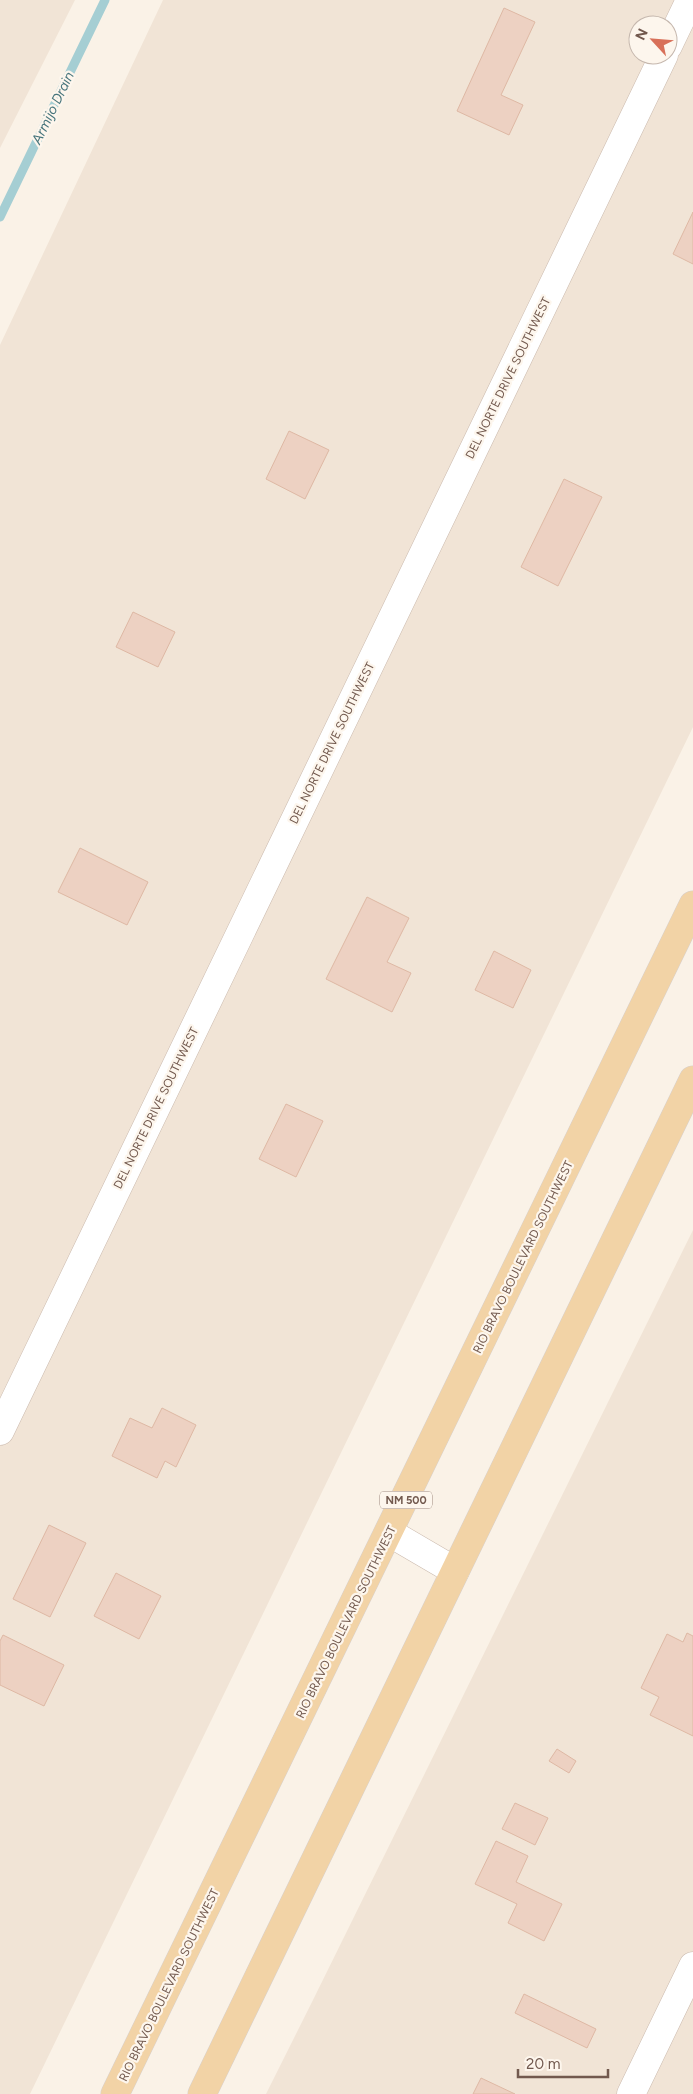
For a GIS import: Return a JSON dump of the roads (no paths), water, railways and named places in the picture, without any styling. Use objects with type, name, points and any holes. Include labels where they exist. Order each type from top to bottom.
[{"type":"main road","name":"RIO BRAVO BOULEVARD SOUTHWEST","points":[[116,2094],[390,1533],[693,905]]},
{"type":"main road","points":[[202,2094],[693,1080]]},
{"type":"street","points":[[678,25],[690,0]]},
{"type":"street","name":"DEL NORTE DRIVE SOUTHWEST","points":[[0,1431],[659,65]]},
{"type":"street","points":[[390,1533],[455,1571]]},
{"type":"street","points":[[632,2094],[693,1966]]},
{"type":"waterway","name":"Armijo Drain","points":[[0,217],[105,0]]}]
